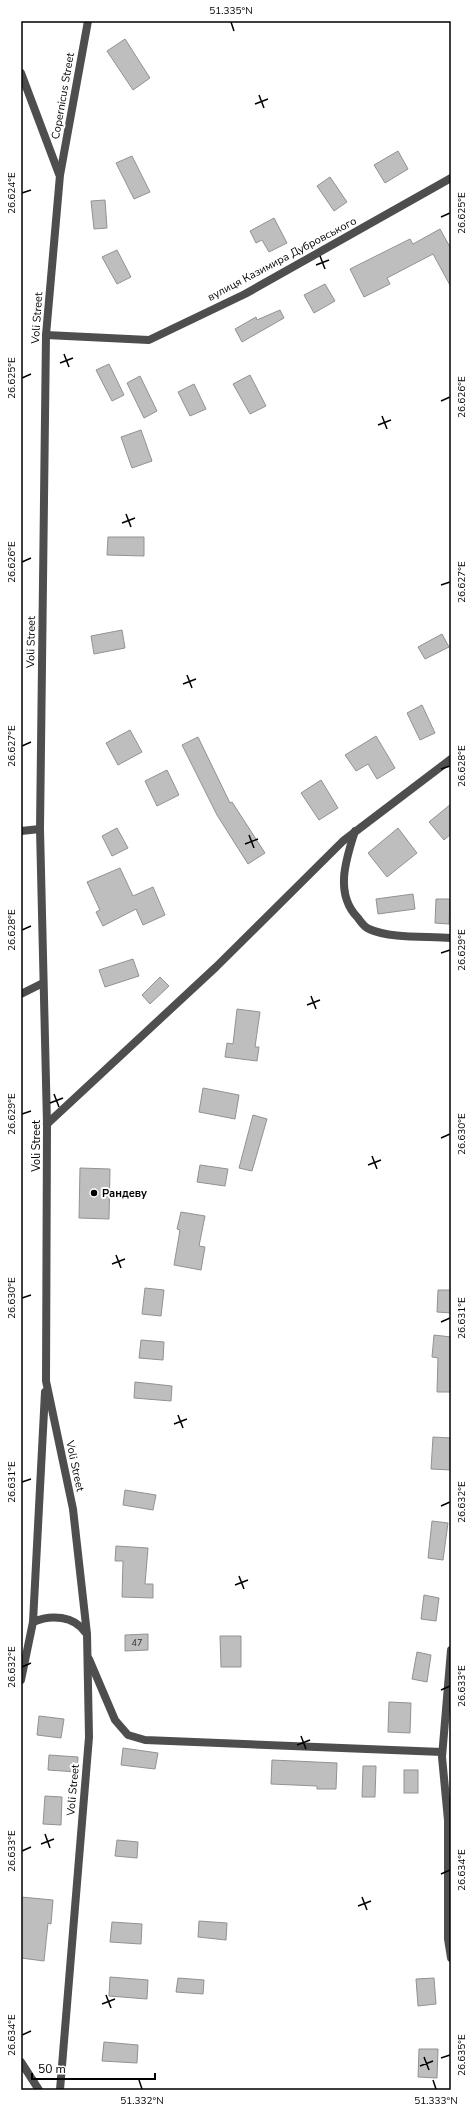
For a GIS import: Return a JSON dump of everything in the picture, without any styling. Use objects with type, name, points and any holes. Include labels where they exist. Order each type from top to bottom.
[{"type":"street","name":"Copernicus Street","points":[[60,175],[88,21]]},
{"type":"street","points":[[21,72],[60,175]]},
{"type":"street","name":"Voli Street","points":[[60,175],[46,335],[40,830],[42,983],[47,1124],[46,1381],[73,1509],[87,1634],[89,1737],[60,2090]]},
{"type":"street","name":"вулиця Казимира Дубровського","points":[[46,335],[149,340],[245,294],[451,178]]},
{"type":"street","points":[[47,1124],[216,968],[343,841],[451,759]]},
{"type":"street","points":[[21,831],[40,830]]},
{"type":"street","points":[[355,831],[346,859],[343,882],[346,899],[353,913],[367,928],[386,934],[451,938]]},
{"type":"street","points":[[21,994],[42,983]]},
{"type":"street","points":[[21,1680],[33,1622],[46,1381]]},
{"type":"street","points":[[33,1622],[44,1617],[55,1616],[79,1623],[87,1634]]},
{"type":"street","points":[[451,1650],[442,1752],[448,1820],[448,1939],[451,1958]]},
{"type":"street","points":[[87,1654],[116,1720],[128,1735],[146,1740],[442,1752]]},
{"type":"street","points":[[21,2062],[39,2090]]},
{"type":"building","points":[[125,39],[150,78],[133,90],[107,51]]},
{"type":"building","points":[[398,151],[408,169],[385,183],[374,165]]},
{"type":"building","points":[[132,156],[150,192],[134,199],[116,163]]},
{"type":"building","points":[[330,177],[347,202],[334,211],[317,186]]},
{"type":"building","points":[[105,200],[107,228],[94,229],[91,201]]},
{"type":"building","points":[[274,218],[287,243],[269,252],[262,240],[256,243],[250,231]]},
{"type":"building","points":[[440,229],[451,249],[451,287],[433,254],[387,278],[390,284],[364,297],[350,269],[410,239],[413,244]]},
{"type":"building","points":[[117,250],[131,277],[117,284],[102,257]]},
{"type":"building","points":[[325,284],[335,301],[314,313],[304,295]]},
{"type":"building","points":[[280,310],[284,318],[242,342],[235,329],[256,317],[257,320]]},
{"type":"building","points":[[109,364],[124,395],[112,401],[96,370]]},
{"type":"building","points":[[250,375],[266,406],[250,414],[233,384]]},
{"type":"building","points":[[140,376],[157,411],[144,418],[127,383]]},
{"type":"building","points":[[194,384],[206,409],[190,416],[178,392]]},
{"type":"building","points":[[141,430],[152,461],[132,468],[121,437]]},
{"type":"building","points":[[108,537],[144,537],[144,556],[107,555]]},
{"type":"building","points":[[122,630],[125,648],[94,654],[91,636]]},
{"type":"building","points":[[442,634],[449,647],[425,659],[418,647]]},
{"type":"building","points":[[422,705],[435,733],[420,740],[407,713]]},
{"type":"building","points":[[130,730],[142,752],[118,765],[106,743]]},
{"type":"building","points":[[376,736],[395,768],[377,779],[368,764],[356,771],[345,755]]},
{"type":"building","points":[[198,737],[230,803],[232,802],[265,853],[248,864],[217,815],[182,745]]},
{"type":"building","points":[[167,770],[179,795],[157,806],[145,781]]},
{"type":"building","points":[[321,780],[338,808],[319,820],[301,793]]},
{"type":"building","points":[[451,804],[451,834],[444,840],[429,822]]},
{"type":"building","points":[[117,828],[128,848],[112,856],[102,836]]},
{"type":"building","points":[[398,828],[417,853],[387,877],[368,853]]},
{"type":"building","points":[[120,868],[133,896],[153,887],[165,915],[143,925],[136,909],[103,926],[96,912],[100,910],[87,882]]},
{"type":"building","points":[[413,894],[415,909],[378,914],[376,899]]},
{"type":"building","points":[[436,899],[450,899],[449,924],[435,923]]},
{"type":"building","points":[[133,959],[139,976],[105,987],[99,970]]},
{"type":"building","points":[[160,977],[169,986],[150,1004],[142,995]]},
{"type":"building","points":[[237,1009],[260,1012],[255,1047],[259,1047],[257,1061],[225,1057],[227,1043],[233,1044]]},
{"type":"building","points":[[203,1088],[239,1095],[235,1119],[199,1112]]},
{"type":"building","points":[[253,1115],[267,1119],[252,1171],[239,1168]]},
{"type":"building","points":[[200,1165],[228,1169],[225,1186],[197,1182]]},
{"type":"building","name":"Рандеву","points":[[80,1168],[110,1169],[109,1219],[79,1218]]},
{"type":"building","points":[[181,1212],[205,1216],[199,1246],[205,1247],[201,1270],[174,1265],[180,1230],[177,1229]]},
{"type":"building","points":[[145,1288],[164,1290],[161,1316],[142,1314]]},
{"type":"building","points":[[438,1290],[451,1290],[451,1313],[437,1312]]},
{"type":"building","points":[[434,1335],[451,1337],[451,1392],[437,1392],[438,1358],[432,1357]]},
{"type":"building","points":[[141,1340],[164,1342],[163,1360],[139,1358]]},
{"type":"building","points":[[135,1382],[172,1386],[171,1401],[134,1398]]},
{"type":"building","points":[[433,1437],[451,1438],[451,1470],[431,1469]]},
{"type":"building","points":[[125,1490],[156,1495],[153,1510],[123,1505]]},
{"type":"building","points":[[432,1521],[448,1523],[443,1560],[428,1558]]},
{"type":"building","points":[[116,1546],[148,1548],[145,1584],[153,1584],[153,1598],[122,1597],[123,1561],[115,1561]]},
{"type":"building","points":[[424,1595],[439,1598],[436,1621],[421,1619]]},
{"type":"building","points":[[148,1634],[148,1650],[125,1651],[125,1635]]},
{"type":"building","points":[[220,1636],[241,1636],[241,1667],[221,1667]]},
{"type":"building","points":[[417,1652],[431,1655],[427,1682],[412,1679]]},
{"type":"building","points":[[389,1702],[411,1703],[410,1733],[388,1732]]},
{"type":"building","points":[[39,1716],[64,1719],[61,1738],[37,1735]]},
{"type":"building","points":[[123,1748],[158,1753],[155,1769],[121,1765]]},
{"type":"building","points":[[49,1755],[78,1757],[77,1772],[48,1770]]},
{"type":"building","points":[[272,1760],[337,1763],[336,1789],[317,1789],[317,1786],[271,1784]]},
{"type":"building","points":[[363,1766],[376,1766],[375,1797],[362,1797]]},
{"type":"building","points":[[404,1770],[418,1770],[418,1793],[404,1793]]},
{"type":"building","points":[[45,1796],[62,1797],[61,1825],[43,1824]]},
{"type":"building","points":[[117,1840],[138,1842],[137,1858],[115,1856]]},
{"type":"building","points":[[21,1897],[53,1900],[51,1924],[48,1923],[44,1961],[21,1958]]},
{"type":"building","points":[[199,1921],[227,1923],[226,1940],[198,1937]]},
{"type":"building","points":[[112,1922],[142,1924],[141,1944],[110,1942]]},
{"type":"building","points":[[110,1977],[148,1980],[147,1999],[109,1996]]},
{"type":"building","points":[[178,1978],[204,1980],[203,1994],[176,1992]]},
{"type":"building","points":[[434,1978],[436,2004],[418,2006],[416,1979]]},
{"type":"building","points":[[104,2042],[138,2045],[137,2063],[102,2061]]},
{"type":"building","points":[[419,2049],[438,2049],[437,2078],[418,2077]]},
{"type":"place","name":"Рандеву","points":[[94,1193]]}]
